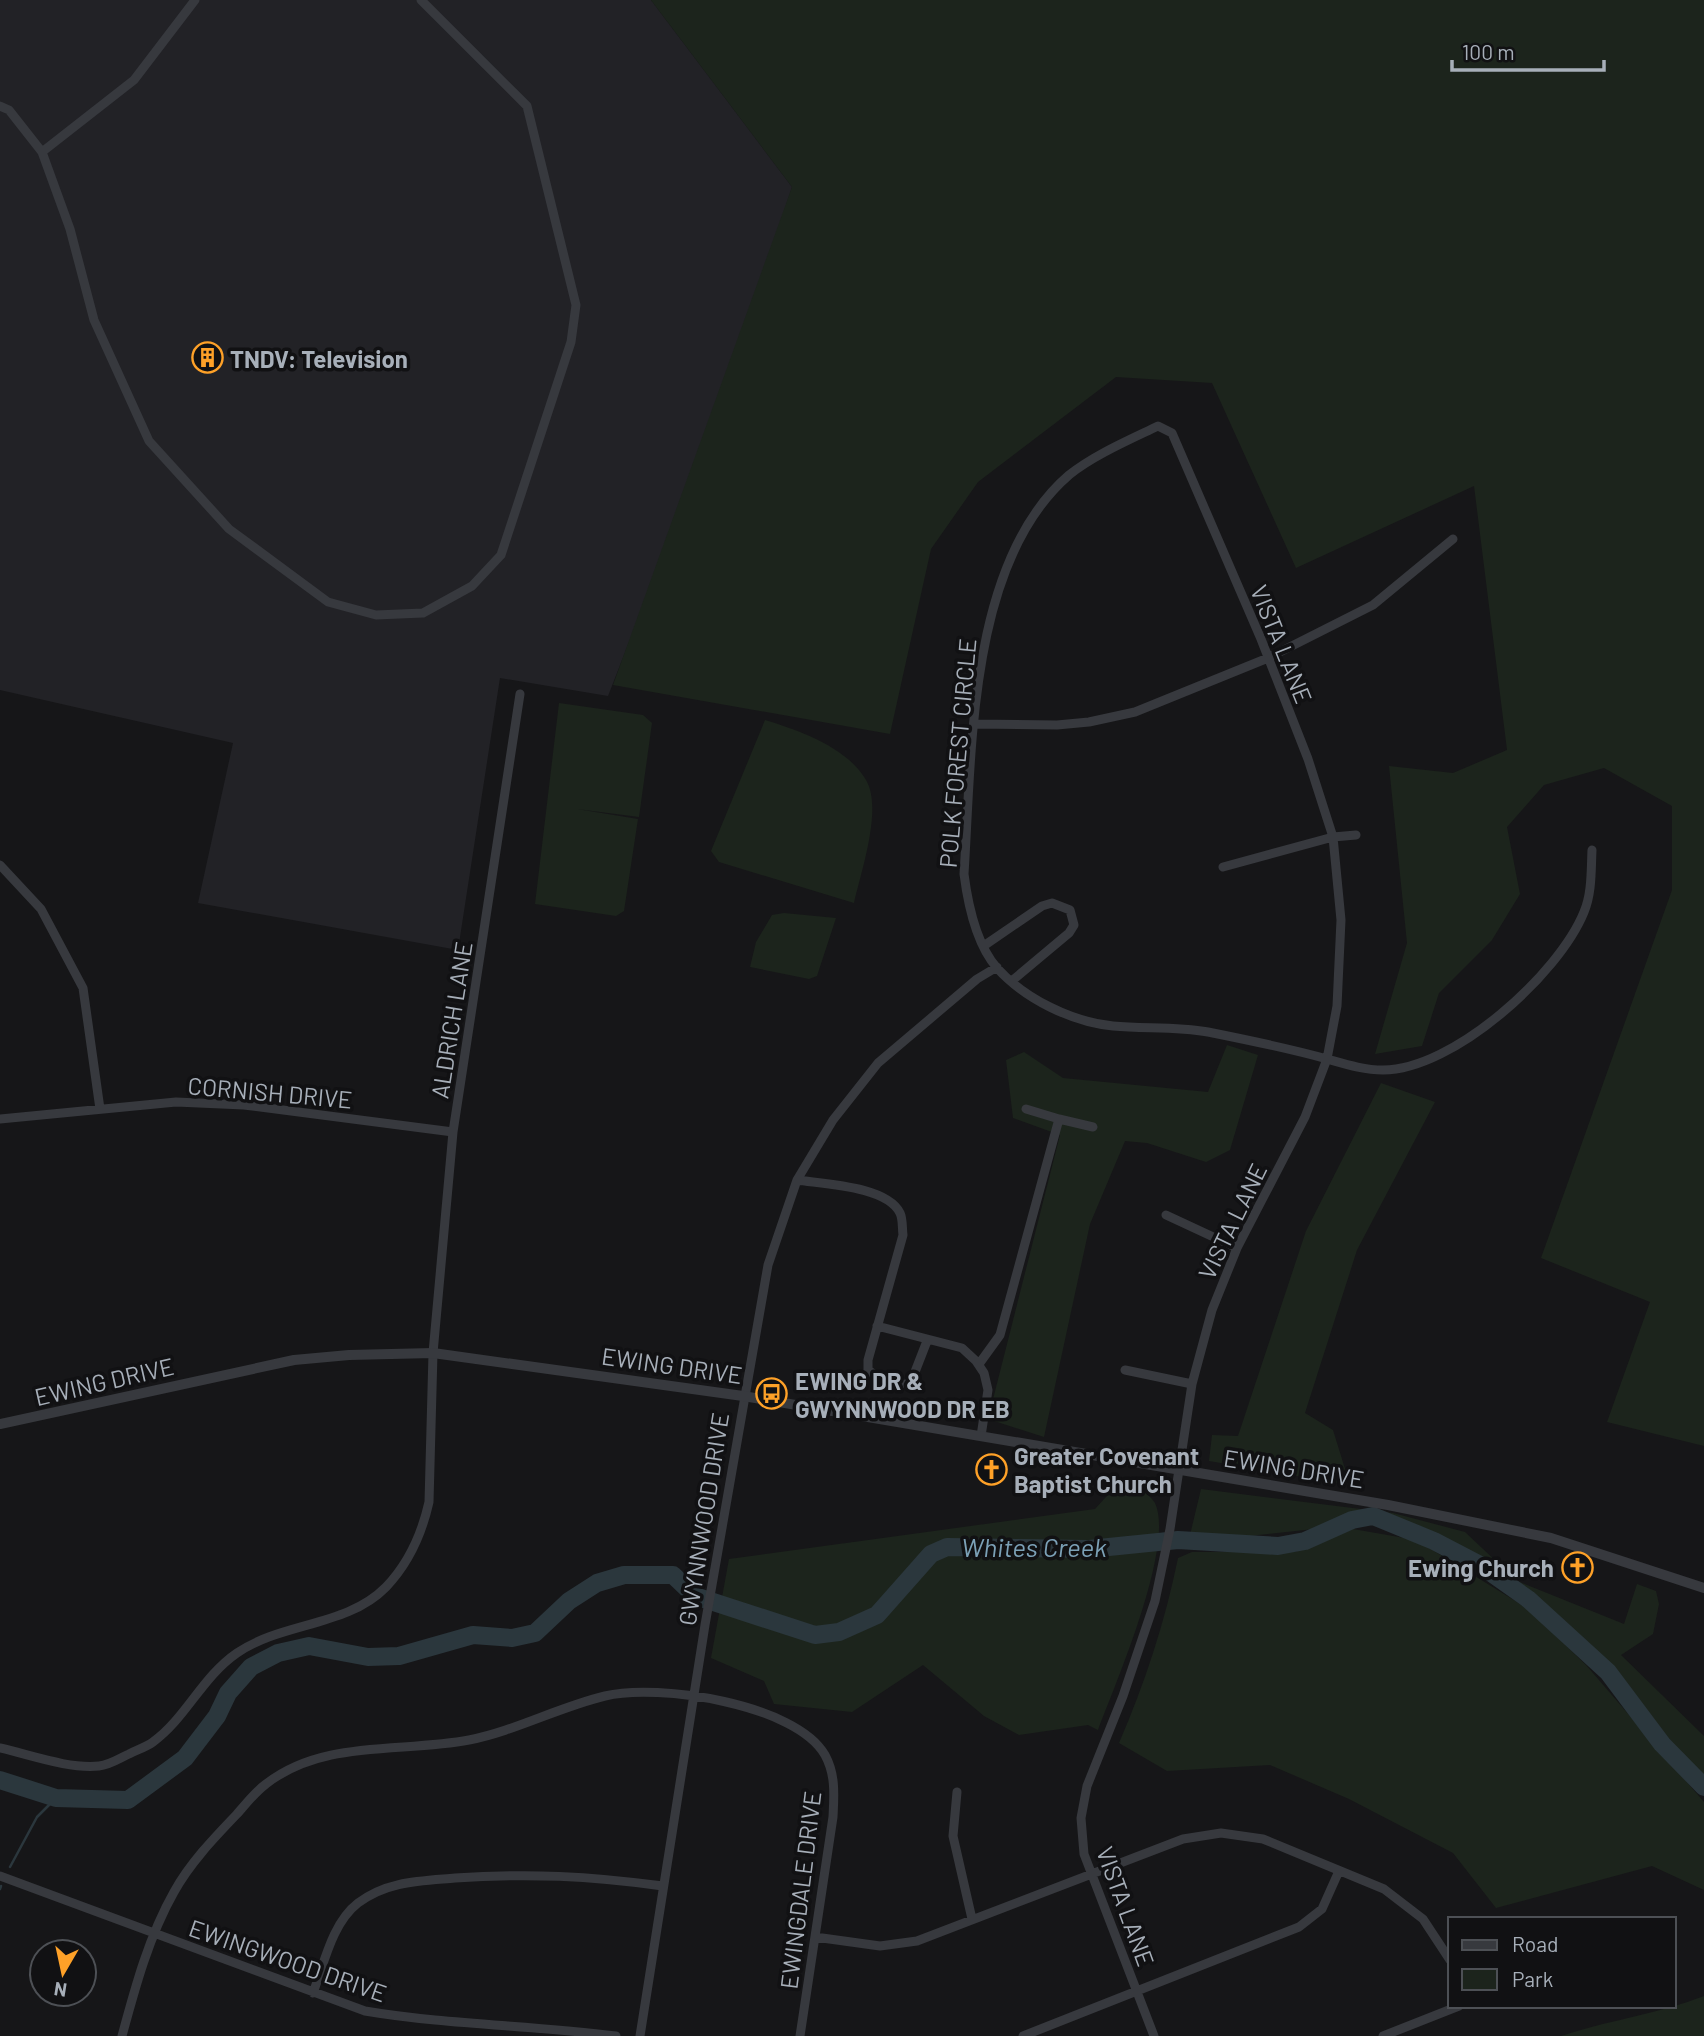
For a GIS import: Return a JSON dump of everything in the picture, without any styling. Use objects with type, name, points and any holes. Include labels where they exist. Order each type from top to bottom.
[{"type":"street","points":[[42,152],[134,80],[195,0]]},
{"type":"street","points":[[0,106],[9,110],[42,152],[71,229],[94,320],[149,441],[229,529],[328,602],[376,615],[422,613],[472,586],[501,555],[570,342],[576,305],[527,106],[421,0]]},
{"type":"street","name":"POLK FOREST CIRCLE","points":[[1172,433],[1158,426],[1071,474],[1045,500],[1016,548],[997,597],[980,663],[964,874],[968,904],[997,967],[1056,1010],[1112,1026],[1191,1029],[1364,1068],[1400,1069],[1448,1051],[1482,1028],[1536,981],[1571,936],[1584,913],[1590,891],[1591,850]]},
{"type":"street","name":"VISTA LANE","points":[[1154,2036],[1084,1854],[1081,1818],[1087,1786],[1123,1696],[1155,1601],[1170,1529],[1192,1384],[1212,1310],[1237,1248],[1305,1117],[1327,1059],[1336,1006],[1341,920],[1333,837],[1308,759],[1172,433]]},
{"type":"street","points":[[975,724],[1089,722],[1135,712],[1268,658],[1373,605],[1454,539]]},
{"type":"street","name":"ALDRICH LANE","points":[[0,1748],[62,1762],[100,1766],[114,1761],[152,1742],[209,1677],[238,1652],[276,1633],[354,1609],[386,1587],[411,1553],[424,1526],[429,1502],[432,1353],[453,1132],[520,694]]},
{"type":"street","points":[[1223,867],[1333,837],[1356,835]]},
{"type":"street","points":[[0,865],[41,909],[83,988],[100,1109]]},
{"type":"street","points":[[985,945],[1042,906],[1052,903],[1070,910],[1074,925],[1069,933],[1013,980]]},
{"type":"street","name":"GWYNNWOOD DRIVE","points":[[640,2036],[693,1695],[743,1396],[768,1265],[797,1180],[833,1121],[878,1063],[977,979],[997,967]]},
{"type":"street","name":"CORNISH DRIVE","points":[[0,1119],[176,1102],[244,1105],[453,1132]]},
{"type":"street","points":[[1026,1109],[1093,1127]]},
{"type":"street","points":[[979,1364],[1000,1335],[1059,1119]]},
{"type":"street","points":[[797,1180],[870,1191],[895,1206],[901,1215],[903,1235],[877,1326],[868,1370],[889,1385],[906,1384],[914,1377],[927,1340]]},
{"type":"street","points":[[1166,1215],[1237,1248]]},
{"type":"street","points":[[877,1326],[962,1348],[979,1364],[988,1390],[981,1436]]},
{"type":"street","name":"EWING DRIVE","points":[[0,1424],[294,1360],[349,1355],[432,1353],[743,1396],[1388,1505],[1551,1538],[1704,1588]]},
{"type":"street","points":[[1125,1370],[1192,1384]]},
{"type":"street","name":"EWINGDALE DRIVE","points":[[122,2036],[134,1988],[174,1892],[208,1844],[266,1783],[316,1756],[470,1740],[606,1696],[657,1691],[693,1695],[754,1710],[806,1733],[825,1755],[835,1786],[800,2036]]},
{"type":"street","points":[[957,1792],[953,1836],[972,1919]]},
{"type":"street","points":[[815,1937],[880,1946],[917,1941],[1183,1839],[1220,1833],[1263,1839],[1384,1889],[1423,1919],[1448,1957]]},
{"type":"street","points":[[1023,2036],[1136,1989],[1299,1927],[1322,1909],[1339,1871]]},
{"type":"street","points":[[313,1993],[334,1935],[357,1904],[397,1883],[515,1874],[584,1875],[663,1886]]},
{"type":"street","name":"EWINGWOOD DRIVE","points":[[0,1875],[365,2011],[414,2020],[556,2028],[616,2036]]},
{"type":"street","points":[[1383,2036],[1454,2008]]},
{"type":"shaded area","points":[[0,0],[651,0],[792,187],[721,407],[608,696],[500,678],[458,950],[198,903],[233,743],[0,690]]},
{"type":"green space","points":[[651,0],[1704,0],[1704,1446],[1607,1422],[1650,1302],[1541,1258],[1672,890],[1672,806],[1604,768],[1544,785],[1507,827],[1520,894],[1492,940],[1439,993],[1422,1046],[1375,1054],[1407,943],[1389,766],[1453,773],[1507,750],[1474,486],[1296,568],[1212,383],[1116,377],[978,482],[931,549],[890,734],[613,685],[792,187]]},
{"type":"green space","points":[[559,703],[643,715],[652,723],[639,817],[577,809],[638,819],[624,911],[616,916],[535,904]]},
{"type":"green space","points":[[765,720],[821,741],[847,758],[866,780],[871,792],[872,823],[854,903],[719,862],[711,851]]},
{"type":"green space","points":[[784,913],[836,918],[817,976],[809,979],[750,967],[756,942],[772,915]]},
{"type":"green space","points":[[1227,1045],[1258,1055],[1230,1150],[1206,1162],[1147,1143],[1125,1141],[1090,1224],[1044,1437],[988,1419],[1060,1135],[1013,1118],[1006,1060],[1024,1052],[1063,1078],[1208,1092]]},
{"type":"green space","points":[[1381,1083],[1435,1102],[1357,1250],[1305,1413],[1333,1430],[1350,1485],[1209,1461],[1212,1435],[1238,1436],[1306,1231]]},
{"type":"green space","points":[[1135,1484],[1155,1503],[1159,1523],[1157,1550],[1129,1650],[1098,1730],[1088,1725],[1019,1735],[984,1716],[923,1665],[852,1712],[774,1704],[764,1681],[711,1658],[729,1559],[1095,1509],[1115,1487]]},
{"type":"green space","points":[[1201,1489],[1393,1513],[1465,1532],[1517,1581],[1624,1624],[1637,1584],[1656,1591],[1659,1604],[1653,1634],[1621,1655],[1704,1736],[1704,1775],[1668,1739],[1602,1658],[1527,1592],[1458,1545],[1395,1518],[1363,1513],[1314,1529],[1241,1537],[1190,1535]]},
{"type":"green space","points":[[1353,1529],[1416,1540],[1527,1608],[1586,1665],[1704,1802],[1704,1890],[1652,1866],[1496,1908],[1453,1853],[1349,1799],[1270,1765],[1167,1771],[1119,1743],[1153,1652],[1178,1558],[1192,1552],[1295,1552]]},
{"type":"green space","points":[[1704,1996],[1704,2036],[1561,2036],[1676,2008],[1676,2006]]},
{"type":"waterway","name":"Whites Creek","points":[[0,1780],[56,1798],[128,1800],[185,1758],[217,1716],[228,1693],[251,1667],[278,1653],[309,1646],[368,1657],[399,1656],[473,1635],[512,1638],[535,1633],[569,1601],[597,1583],[624,1575],[673,1575],[695,1596],[815,1635],[839,1632],[877,1615],[931,1554],[947,1547],[1089,1549],[1178,1540],[1278,1546],[1305,1541],[1352,1520],[1373,1516],[1434,1541],[1480,1565],[1528,1599],[1608,1672],[1662,1744],[1704,1787]]},
{"type":"waterway","points":[[10,1867],[37,1817],[56,1798]]},
{"type":"place","name":"TNDV: Television","points":[[207,358]]},
{"type":"place","name":"EWING DR & GWYNNWOOD DR EB","points":[[772,1394]]},
{"type":"place","name":"Greater Covenant Baptist Church","points":[[991,1469]]},
{"type":"place","name":"Ewing Church","points":[[1577,1567]]}]
